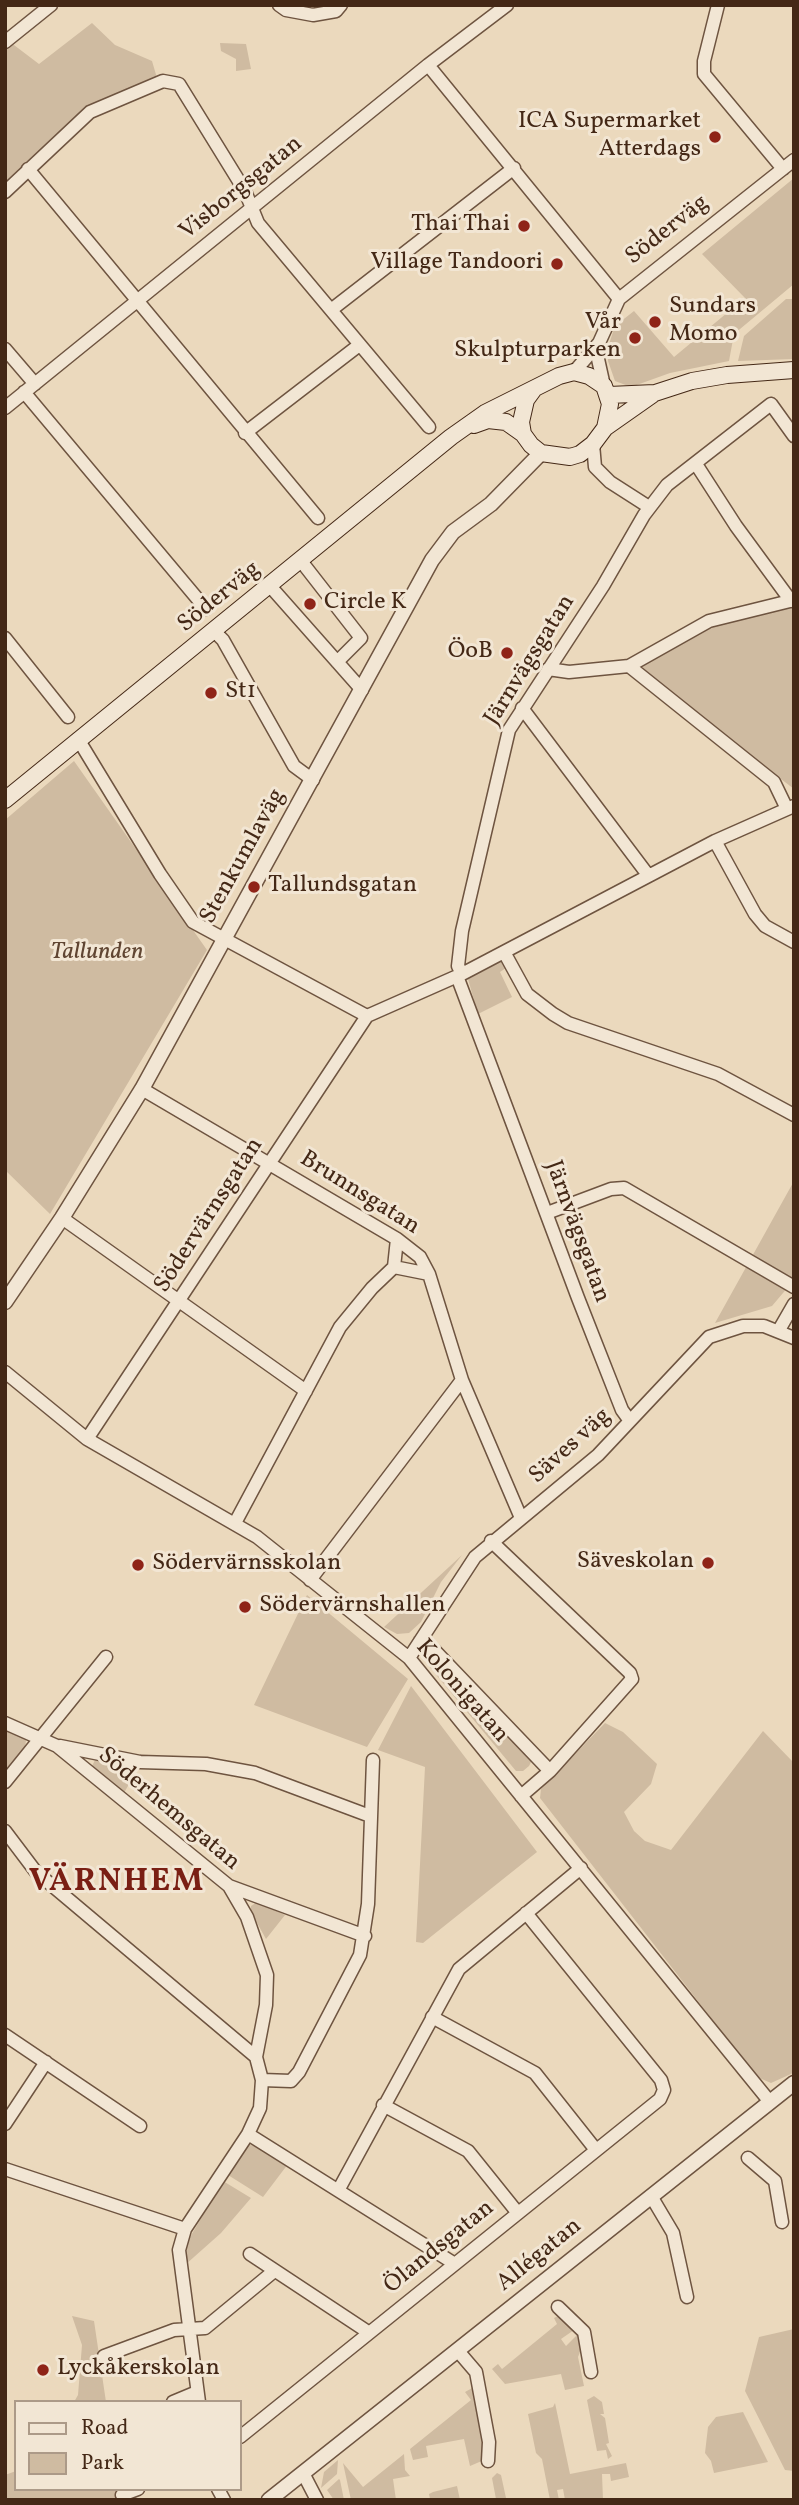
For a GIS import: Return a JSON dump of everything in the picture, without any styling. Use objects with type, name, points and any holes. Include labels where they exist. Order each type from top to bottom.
[{"type":"main road","points":[[655,393],[605,428],[593,444],[580,454],[570,457],[541,453],[523,434],[522,410],[534,389],[574,372],[589,376],[606,390],[655,393],[715,377],[794,370]]},
{"type":"main road","name":"Söderväg","points":[[5,800],[462,429],[534,389]]},
{"type":"main road","points":[[605,428],[606,390]]},
{"type":"main road","name":"Söderväg","points":[[462,429],[488,420],[506,422],[523,434]]},
{"type":"street","points":[[5,43],[51,5]]},
{"type":"street","points":[[279,5],[286,10],[336,11],[341,5]]},
{"type":"street","points":[[718,5],[704,61],[704,74],[783,169]]},
{"type":"street","name":"Visborgsgatan","points":[[5,408],[250,208],[503,7]]},
{"type":"street","points":[[428,65],[619,299]]},
{"type":"street","points":[[5,192],[90,113],[163,80],[179,84],[245,191],[258,223],[358,346],[429,427]]},
{"type":"street","name":"Söderväg","points":[[574,372],[599,343],[619,299],[794,160]]},
{"type":"street","points":[[331,310],[514,168]]},
{"type":"street","points":[[28,169],[318,518]]},
{"type":"street","name":"Söderväg","points":[[599,343],[598,359],[606,390]]},
{"type":"street","points":[[245,433],[358,346]]},
{"type":"street","points":[[5,349],[30,388],[206,609]]},
{"type":"street","name":"Järnvägsgatan","points":[[630,1422],[622,1410],[459,975],[463,931],[505,741],[523,708],[608,579],[649,507],[667,485],[771,404],[794,436]]},
{"type":"street","points":[[593,444],[595,467],[610,482],[649,507]]},
{"type":"street","name":"Stenkumlaväg","points":[[5,1302],[9,1285],[62,1218],[142,1088],[432,560],[453,532],[491,504],[541,453]]},
{"type":"street","points":[[548,669],[569,672],[629,666],[709,621],[792,601],[696,464]]},
{"type":"street","points":[[300,561],[361,638],[337,662]]},
{"type":"street","points":[[270,586],[362,690]]},
{"type":"street","points":[[215,632],[223,640],[294,766],[313,780]]},
{"type":"street","points":[[5,638],[68,717]]},
{"type":"street","points":[[78,739],[160,874],[193,922],[368,1016],[459,975],[715,841],[790,808],[774,782],[629,666]]},
{"type":"street","points":[[523,708],[648,875]]},
{"type":"street","points":[[715,841],[755,914],[765,926],[794,942]]},
{"type":"street","points":[[504,951],[527,994],[552,1014],[568,1023],[718,1074],[794,1115]]},
{"type":"street","name":"Södervärnsgatan","points":[[88,1439],[368,1016]]},
{"type":"street","name":"Brunnsgatan","points":[[142,1088],[397,1239],[419,1257],[429,1274],[462,1380],[521,1518]]},
{"type":"street","points":[[547,1213],[611,1189],[624,1188],[794,1287]]},
{"type":"street","points":[[62,1218],[178,1303],[306,1391]]},
{"type":"street","points":[[235,1523],[340,1327],[372,1288],[394,1267],[397,1239]]},
{"type":"street","points":[[394,1267],[429,1274]]},
{"type":"street","points":[[779,1330],[794,1304]]},
{"type":"street","name":"Säves väg","points":[[409,1658],[458,1577],[491,1541],[569,1481],[630,1422],[709,1337],[743,1326],[764,1326],[794,1338]]},
{"type":"street","name":"Kolonigatan","points":[[5,1371],[88,1439],[235,1523],[409,1658],[770,2102]]},
{"type":"street","points":[[310,1580],[462,1380]]},
{"type":"street","points":[[491,1541],[630,1673],[632,1679],[550,1771],[521,1796]]},
{"type":"street","points":[[420,1641],[435,1651],[550,1771]]},
{"type":"street","points":[[5,1782],[106,1657]]},
{"type":"street","name":"Söderhemsgatan","points":[[5,1723],[38,1740],[57,1746],[229,1886],[247,1917],[267,1975],[266,2004],[256,2057],[262,2080],[260,2108],[248,2134],[185,2229],[179,2250],[198,2397]]},
{"type":"street","points":[[57,1746],[140,1762],[205,1764],[255,1773],[370,1816]]},
{"type":"street","points":[[262,2080],[291,2081],[299,2072],[360,1955],[365,1936],[373,1760]]},
{"type":"street","points":[[6,1834],[36,1872],[256,2057]]},
{"type":"street","points":[[339,2189],[459,1969],[581,1868]]},
{"type":"street","points":[[229,1886],[365,1936]]},
{"type":"street","name":"Ölandsgatan","points":[[242,2435],[660,2099],[664,2090],[661,2080],[526,1913]]},
{"type":"street","points":[[432,2017],[536,2073],[596,2150]]},
{"type":"street","points":[[5,2035],[140,2126]]},
{"type":"street","points":[[5,2124],[46,2062]]},
{"type":"street","name":"Allégatan","points":[[269,2500],[304,2475],[794,2083]]},
{"type":"street","points":[[383,2105],[468,2151],[517,2212]]},
{"type":"street","points":[[248,2134],[455,2264]]},
{"type":"street","points":[[748,2158],[775,2181],[779,2224]]},
{"type":"street","points":[[5,2169],[185,2229]]},
{"type":"street","points":[[651,2196],[673,2234],[682,2272],[684,2299]]},
{"type":"street","points":[[250,2255],[368,2332]]},
{"type":"street","points":[[103,2356],[174,2329],[188,2331],[205,2328],[273,2272]]},
{"type":"street","name":"Allégatan","points":[[558,2307],[584,2332],[589,2377]]},
{"type":"street","points":[[458,2351],[477,2372],[489,2442],[488,2461]]},
{"type":"street","points":[[304,2475],[317,2500]]},
{"type":"street","points":[[122,2495],[133,2491]]},
{"type":"green space","points":[[92,23],[115,45],[152,61],[157,78],[87,110],[5,184],[5,46],[10,42],[39,64]]},
{"type":"green space","points":[[220,43],[246,44],[251,69],[236,71],[236,59],[221,51]]},
{"type":"green space","points":[[794,178],[794,284],[734,334],[729,361],[670,373],[631,387],[615,381],[608,361],[609,344],[615,326],[634,311],[674,357],[745,298],[702,254]]},
{"type":"green space","points":[[786,299],[794,299],[794,359],[738,361],[744,336]]},
{"type":"green space","points":[[794,607],[794,789],[644,674],[643,667],[646,661],[710,625]]},
{"type":"green space","name":"Tallunden","points":[[74,761],[207,950],[50,1214],[5,1170],[5,820]]},
{"type":"green space","points":[[504,960],[506,968],[500,972],[512,997],[478,1014],[468,979]]},
{"type":"green space","points":[[794,1181],[794,1280],[772,1306],[715,1323]]},
{"type":"green space","points":[[462,1555],[441,1582],[421,1622],[409,1633],[397,1634],[384,1627]]},
{"type":"green space","points":[[307,1595],[408,1679],[367,1747],[254,1705]]},
{"type":"green space","points":[[433,1654],[532,1760],[523,1771],[516,1771],[428,1665],[429,1655]]},
{"type":"green space","points":[[411,1686],[537,1852],[423,1943],[416,1942],[425,1767],[378,1750]]},
{"type":"green space","points":[[605,1723],[623,1732],[657,1764],[651,1784],[624,1812],[634,1831],[645,1841],[671,1850],[763,1731],[794,1763],[794,2072],[791,2074],[771,2083],[757,2077],[540,1798],[541,1789]]},
{"type":"green space","points":[[5,1727],[26,1740],[25,1749],[5,1772]]},
{"type":"green space","points":[[95,1760],[139,1766],[124,1793],[92,1766]]},
{"type":"green space","points":[[257,1902],[285,1915],[266,1939],[251,1912],[251,1906]]},
{"type":"green space","points":[[257,2146],[288,2164],[263,2197],[228,2175],[244,2147]]},
{"type":"green space","points":[[223,2181],[251,2198],[221,2233],[185,2265],[186,2244]]},
{"type":"green space","points":[[560,2315],[574,2330],[561,2339],[566,2346],[578,2334],[582,2347],[578,2357],[584,2386],[565,2390],[561,2374],[505,2384],[492,2369],[498,2364],[502,2369],[557,2324],[554,2318]]},
{"type":"green space","points":[[72,2316],[94,2321],[106,2400],[75,2400],[78,2395],[82,2345]]},
{"type":"green space","points":[[794,2329],[794,2471],[785,2470],[745,2391],[759,2337]]},
{"type":"green space","points":[[474,2387],[486,2443],[484,2460],[470,2466],[464,2439],[426,2446],[428,2457],[413,2460],[410,2449],[471,2400],[465,2392]]},
{"type":"green space","points":[[594,2396],[602,2402],[604,2414],[600,2414],[605,2418],[609,2443],[606,2444],[612,2456],[608,2459],[606,2450],[597,2451],[587,2400]]},
{"type":"green space","points":[[555,2403],[570,2474],[626,2463],[629,2477],[611,2481],[610,2474],[602,2474],[603,2500],[565,2500],[563,2489],[557,2490],[559,2500],[550,2500],[542,2459],[536,2453],[528,2414],[553,2407]]},
{"type":"green space","points":[[743,2412],[768,2462],[714,2473],[711,2461],[705,2453],[708,2427],[716,2417]]},
{"type":"green space","points":[[404,2454],[405,2470],[410,2476],[393,2479],[396,2500],[351,2500],[343,2463],[363,2487]]},
{"type":"green space","points":[[338,2460],[337,2474],[321,2488],[324,2472]]},
{"type":"green space","points":[[14,2472],[14,2491],[118,2491],[120,2500],[5,2500],[5,2475]]},
{"type":"green space","points":[[497,2473],[501,2475],[506,2498],[496,2499],[492,2478]]},
{"type":"green space","points":[[339,2479],[344,2500],[334,2500],[327,2490]]},
{"type":"green space","points":[[457,2486],[460,2500],[430,2499],[429,2494],[433,2492]]},
{"type":"place","name":"ICA Supermarket Atterdags","points":[[715,137]]},
{"type":"place","name":"Thai Thai","points":[[524,226]]},
{"type":"place","name":"Village Tandoori","points":[[557,264]]},
{"type":"place","name":"Sundars Momo","points":[[655,322]]},
{"type":"place","name":"Vår Skulpturparken","points":[[635,338]]},
{"type":"place","name":"Circle K","points":[[310,604]]},
{"type":"place","name":"ÖoB","points":[[507,653]]},
{"type":"place","name":"St1","points":[[211,693]]},
{"type":"place","name":"Tallundsgatan","points":[[254,887]]},
{"type":"place","name":"Säveskolan","points":[[708,1563]]},
{"type":"place","name":"Södervärnsskolan","points":[[138,1565]]},
{"type":"place","name":"Södervärnshallen","points":[[245,1607]]},
{"type":"place","name":"Lyckåkerskolan","points":[[43,2370]]},
{"type":"district","name":"VÄRNHEM","points":[[117,1884]]}]
